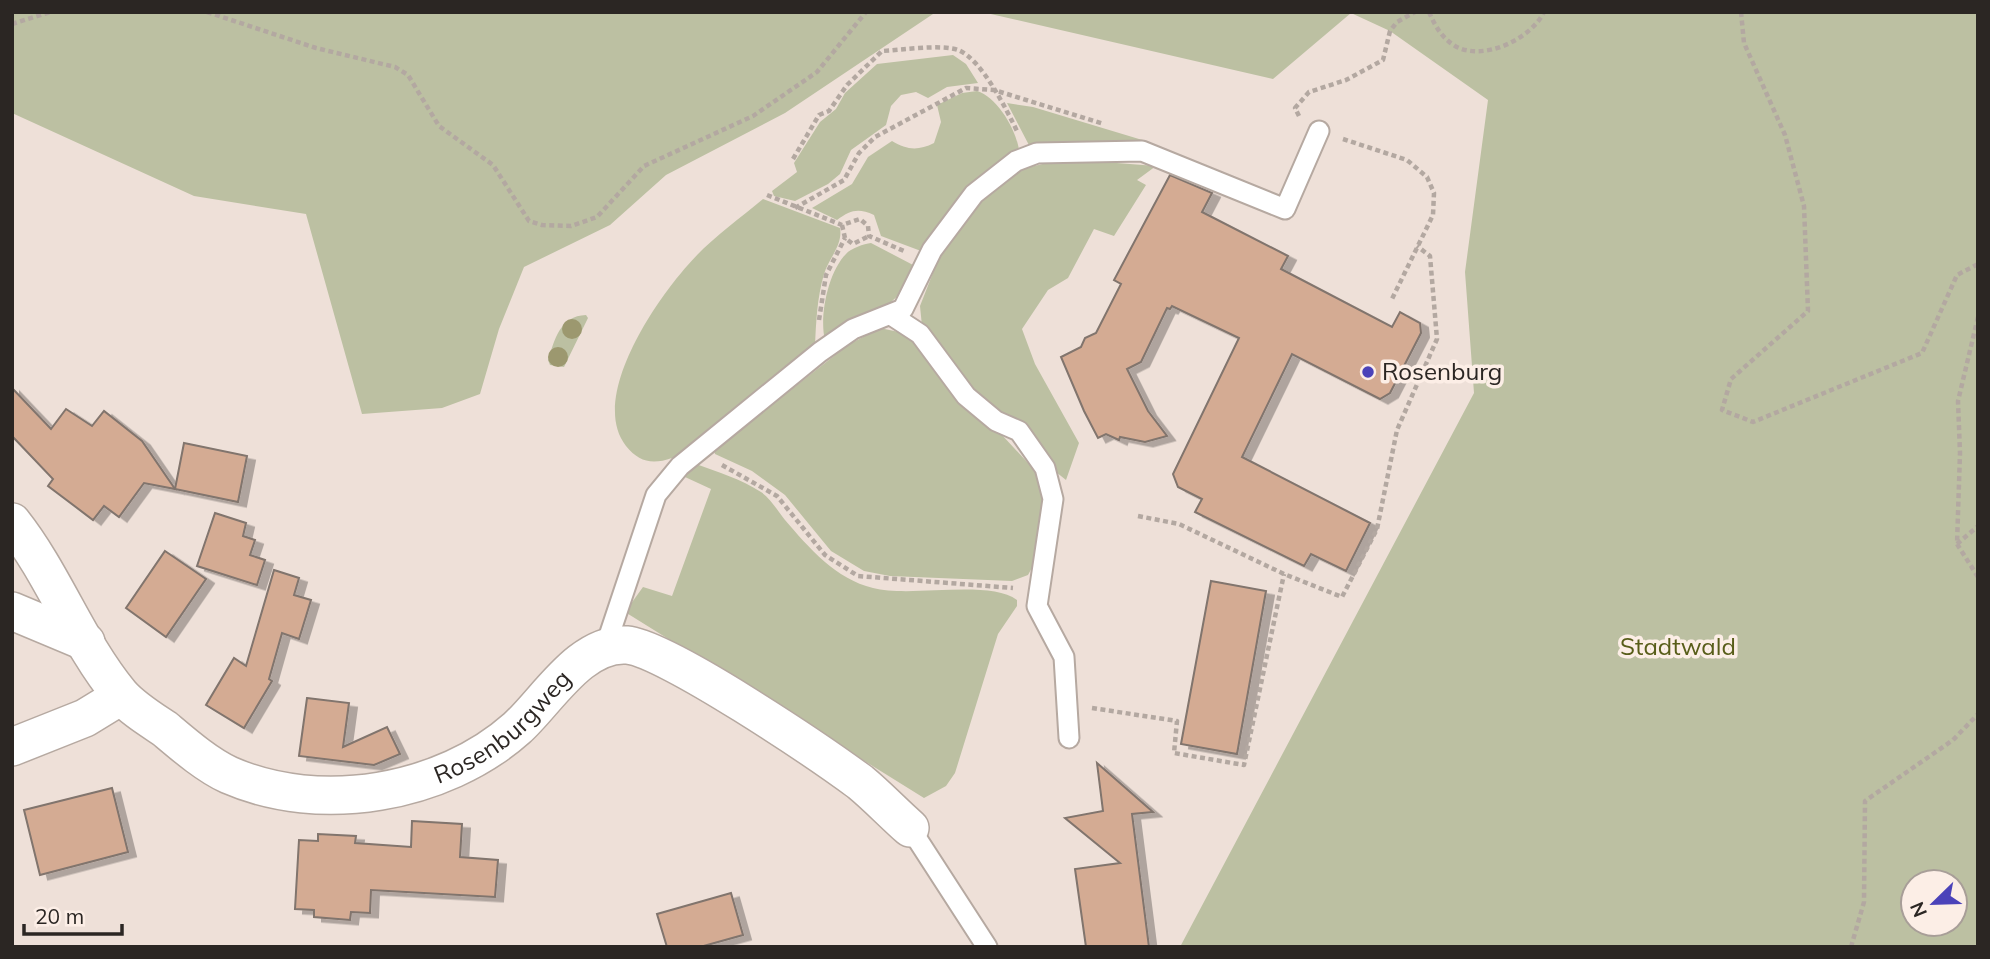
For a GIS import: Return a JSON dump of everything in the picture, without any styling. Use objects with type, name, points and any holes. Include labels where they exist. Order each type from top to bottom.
[{"type":"street","name":"Rosenburgweg","points":[[12,522],[34,550],[86,642],[121,696],[228,774],[270,788],[308,794],[349,795],[421,780],[476,758],[520,726],[582,663],[605,648]]},
{"type":"street","points":[[12,611],[86,642]]},
{"type":"street","points":[[605,648],[627,645],[663,656],[860,783],[910,828]]},
{"type":"street","points":[[12,747],[85,718],[121,696]]},
{"type":"lane","points":[[605,648],[656,495],[696,453],[820,352],[853,329],[903,309],[932,250],[974,194],[1016,161],[1038,153],[1142,151],[1285,209],[1320,131]]},
{"type":"lane","points":[[891,315],[920,334],[965,396],[996,421],[1019,431],[1045,468],[1053,499],[1037,606],[1064,657],[1069,738]]},
{"type":"lane","points":[[910,828],[987,947]]},
{"type":"path","points":[[12,24],[50,12]]},
{"type":"path","points":[[207,12],[316,48],[395,67],[408,75],[439,125],[493,164],[529,221],[571,226],[597,217],[645,166],[732,127],[793,91],[817,72],[866,12]]},
{"type":"path","points":[[1391,302],[1436,203],[1427,177],[1407,160],[1320,131],[1303,122],[1295,108],[1309,92],[1346,80],[1383,60],[1390,31],[1397,22],[1415,12]]},
{"type":"path","points":[[1429,12],[1438,31],[1457,47],[1485,52],[1514,42],[1541,20],[1544,12]]},
{"type":"path","points":[[1741,12],[1744,43],[1785,135],[1804,206],[1808,311],[1731,379],[1722,410],[1753,422],[1923,353],[1957,275],[1978,264]]},
{"type":"path","points":[[793,159],[819,115],[829,111],[847,85],[882,51],[959,50],[973,61],[994,90],[1019,135]]},
{"type":"path","points":[[795,208],[844,180],[859,153],[875,137],[966,88],[994,90],[1110,125]]},
{"type":"path","points":[[767,195],[842,225],[860,219],[868,226],[869,236]]},
{"type":"path","points":[[820,352],[817,328],[826,275],[845,238],[842,225]]},
{"type":"path","points":[[845,238],[858,244],[869,236]]},
{"type":"path","points":[[869,236],[902,250]]},
{"type":"path","points":[[1138,516],[1179,524],[1284,574],[1342,597],[1377,529],[1397,430],[1437,339],[1430,256],[1417,246]]},
{"type":"path","points":[[1978,317],[1958,401],[1960,453],[1957,544],[1978,576]]},
{"type":"path","points":[[696,453],[778,496],[825,555],[858,576],[1013,588],[1037,606]]},
{"type":"path","points":[[1957,544],[1978,526]]},
{"type":"path","points":[[1067,704],[1177,721],[1174,753],[1244,765],[1284,574]]},
{"type":"path","points":[[1851,947],[1864,902],[1865,801],[1953,740],[1978,714]]},
{"type":"green space","points":[[12,12],[936,12],[785,113],[666,175],[610,225],[524,267],[499,329],[480,394],[442,408],[362,414],[306,214],[194,196],[12,113]]},
{"type":"green space","name":"Stadtwald","points":[[982,12],[1978,12],[1978,947],[1180,947],[1474,393],[1465,272],[1488,100],[1390,31],[1351,13],[1273,79]]},
{"type":"green space","points":[[953,55],[966,64],[978,83],[947,87],[928,98],[916,92],[901,95],[891,106],[886,125],[851,150],[840,174],[828,184],[795,201],[774,196],[772,191],[797,172],[794,163],[820,122],[836,109],[845,93],[877,64]]},
{"type":"green space","points":[[977,91],[992,100],[1004,115],[1014,133],[1019,150],[921,251],[881,236],[874,215],[855,211],[837,220],[812,208],[852,184],[868,157],[892,141],[913,148],[934,143],[941,122],[937,105],[962,93]]},
{"type":"green space","points":[[1007,103],[1033,107],[1143,140],[1144,147],[1031,149]]},
{"type":"green space","points":[[1064,159],[1156,166],[1137,180],[1146,185],[1114,236],[1094,229],[1068,278],[1048,290],[1022,329],[1035,364],[1079,443],[1066,480],[1056,472],[1041,444],[979,396],[941,353],[922,326],[920,306],[938,260],[975,205],[1017,170]]},
{"type":"green space","points":[[763,199],[840,228],[838,246],[826,268],[822,283],[815,347],[687,450],[665,460],[641,459],[626,446],[617,426],[615,403],[620,378],[630,352],[673,282],[714,239]]},
{"type":"green space","points":[[871,243],[915,266],[903,291],[890,303],[825,340],[824,307],[834,272],[848,252]]},
{"type":"green space","points":[[586,315],[588,318],[564,367],[550,365],[548,360],[553,344],[564,324],[577,316]]},
{"type":"green space","points":[[880,328],[908,334],[1042,478],[1045,502],[1043,528],[1038,553],[1028,575],[1012,581],[890,576],[864,571],[831,551],[785,495],[752,471],[715,454],[714,450],[848,345]]},
{"type":"green space","points":[[696,464],[761,492],[824,561],[860,584],[889,591],[988,591],[1017,600],[1017,606],[998,634],[955,773],[946,786],[924,798],[625,612],[643,587],[672,596],[711,489],[685,477]]},
{"type":"building","name":"Rosenburg","points":[[1170,175],[1212,193],[1202,212],[1288,256],[1281,269],[1392,327],[1400,312],[1420,323],[1421,333],[1390,393],[1380,399],[1292,354],[1242,457],[1370,523],[1346,571],[1311,554],[1304,566],[1195,512],[1202,499],[1178,487],[1173,474],[1239,338],[1172,306],[1167,308],[1141,362],[1127,369],[1148,411],[1167,436],[1145,442],[1120,437],[1119,440],[1106,434],[1098,438],[1084,411],[1061,357],[1081,347],[1085,338],[1096,333],[1121,284],[1114,280]]},
{"type":"building","points":[[12,388],[51,429],[66,409],[92,426],[104,411],[142,441],[175,489],[144,483],[119,517],[104,506],[93,520],[48,486],[53,479],[12,436]]},
{"type":"building","points":[[184,443],[247,456],[238,502],[175,489]]},
{"type":"building","points":[[215,513],[246,523],[243,536],[255,540],[250,555],[265,560],[257,585],[197,566]]},
{"type":"building","points":[[165,551],[206,579],[166,637],[126,608]]},
{"type":"building","points":[[274,570],[299,578],[294,595],[311,600],[299,639],[282,633],[269,679],[272,681],[244,728],[206,705],[234,658],[246,666]]},
{"type":"building","points":[[1211,581],[1266,591],[1237,754],[1181,744]]},
{"type":"building","points":[[307,698],[349,703],[343,747],[387,727],[400,754],[374,765],[299,756]]},
{"type":"building","points":[[1097,763],[1153,812],[1132,814],[1149,947],[1086,947],[1075,869],[1120,863],[1065,818],[1103,811]]},
{"type":"building","points":[[112,788],[128,852],[40,875],[24,810]]},
{"type":"building","points":[[412,821],[462,824],[460,857],[498,860],[495,897],[371,890],[370,913],[351,912],[350,920],[314,917],[314,910],[295,909],[299,840],[318,841],[318,834],[356,836],[355,843],[411,847]]},
{"type":"building","points":[[731,893],[743,935],[700,947],[667,947],[657,914]]},
{"type":"place","name":"Rosenburg","points":[[1368,372]]}]
